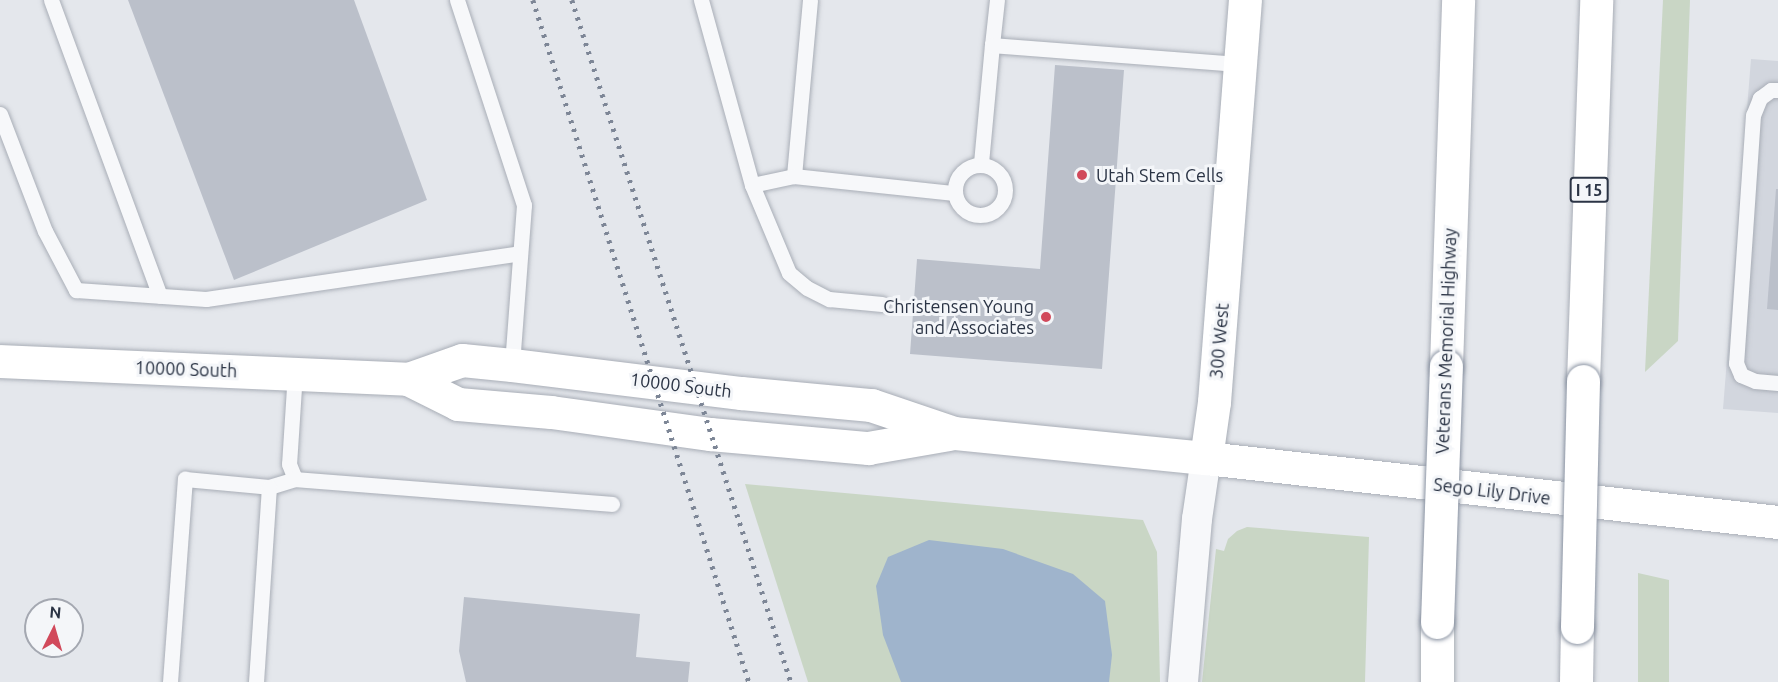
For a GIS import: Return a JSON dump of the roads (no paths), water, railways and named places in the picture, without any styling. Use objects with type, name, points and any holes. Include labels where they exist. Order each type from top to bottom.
[{"type":"main road","name":"300 West","points":[[1206,458],[1215,390],[1245,0]]},
{"type":"main road","name":"Veterans Memorial Highway","points":[[1437,682],[1437,622],[1458,0]]},
{"type":"main road","name":"I 15","points":[[1576,682],[1582,381],[1596,0]]},
{"type":"main road","name":"10000 South","points":[[0,361],[295,372],[408,379],[462,360],[741,393],[871,405],[954,433],[1206,458]]},
{"type":"main road","name":"10000 South","points":[[408,379],[458,404],[563,413],[752,438],[868,448],[954,433]]},
{"type":"main road","name":"Sego Lily Drive","points":[[1206,458],[1778,522]]},
{"type":"street","name":"300 West","points":[[1183,682],[1197,519],[1206,458]]},
{"type":"lane","points":[[51,0],[160,296]]},
{"type":"lane","points":[[457,0],[524,205],[512,365]]},
{"type":"lane","points":[[701,0],[752,185],[789,273],[807,288],[829,298],[882,304]]},
{"type":"lane","points":[[794,176],[810,0]]},
{"type":"lane","points":[[981,163],[997,0]]},
{"type":"lane","points":[[992,45],[1240,64]]},
{"type":"lane","points":[[1778,90],[1771,90],[1760,98],[1753,115],[1736,363],[1741,375],[1755,381],[1778,383]]},
{"type":"lane","points":[[0,114],[45,231],[76,290],[206,299],[520,253]]},
{"type":"lane","points":[[981,163],[999,171],[1007,189],[1000,207],[982,216],[963,210],[954,193],[961,172],[981,163]]},
{"type":"lane","points":[[752,185],[794,176],[954,193]]},
{"type":"lane","points":[[295,372],[289,464],[295,479]]},
{"type":"lane","points":[[170,682],[185,479],[269,487],[295,479],[612,504]]},
{"type":"lane","points":[[256,682],[269,487]]},
{"type":"water","points":[[929,540],[1003,549],[1073,574],[1105,601],[1112,655],[1109,682],[901,682],[883,635],[876,586],[888,557]]},
{"type":"railway","points":[[533,0],[749,682]]},
{"type":"railway","points":[[572,0],[791,682]]},
{"type":"place","name":"Utah Stem Cells","points":[[1082,175]]},
{"type":"place","name":"Christensen Young and Associates","points":[[1046,317]]}]
